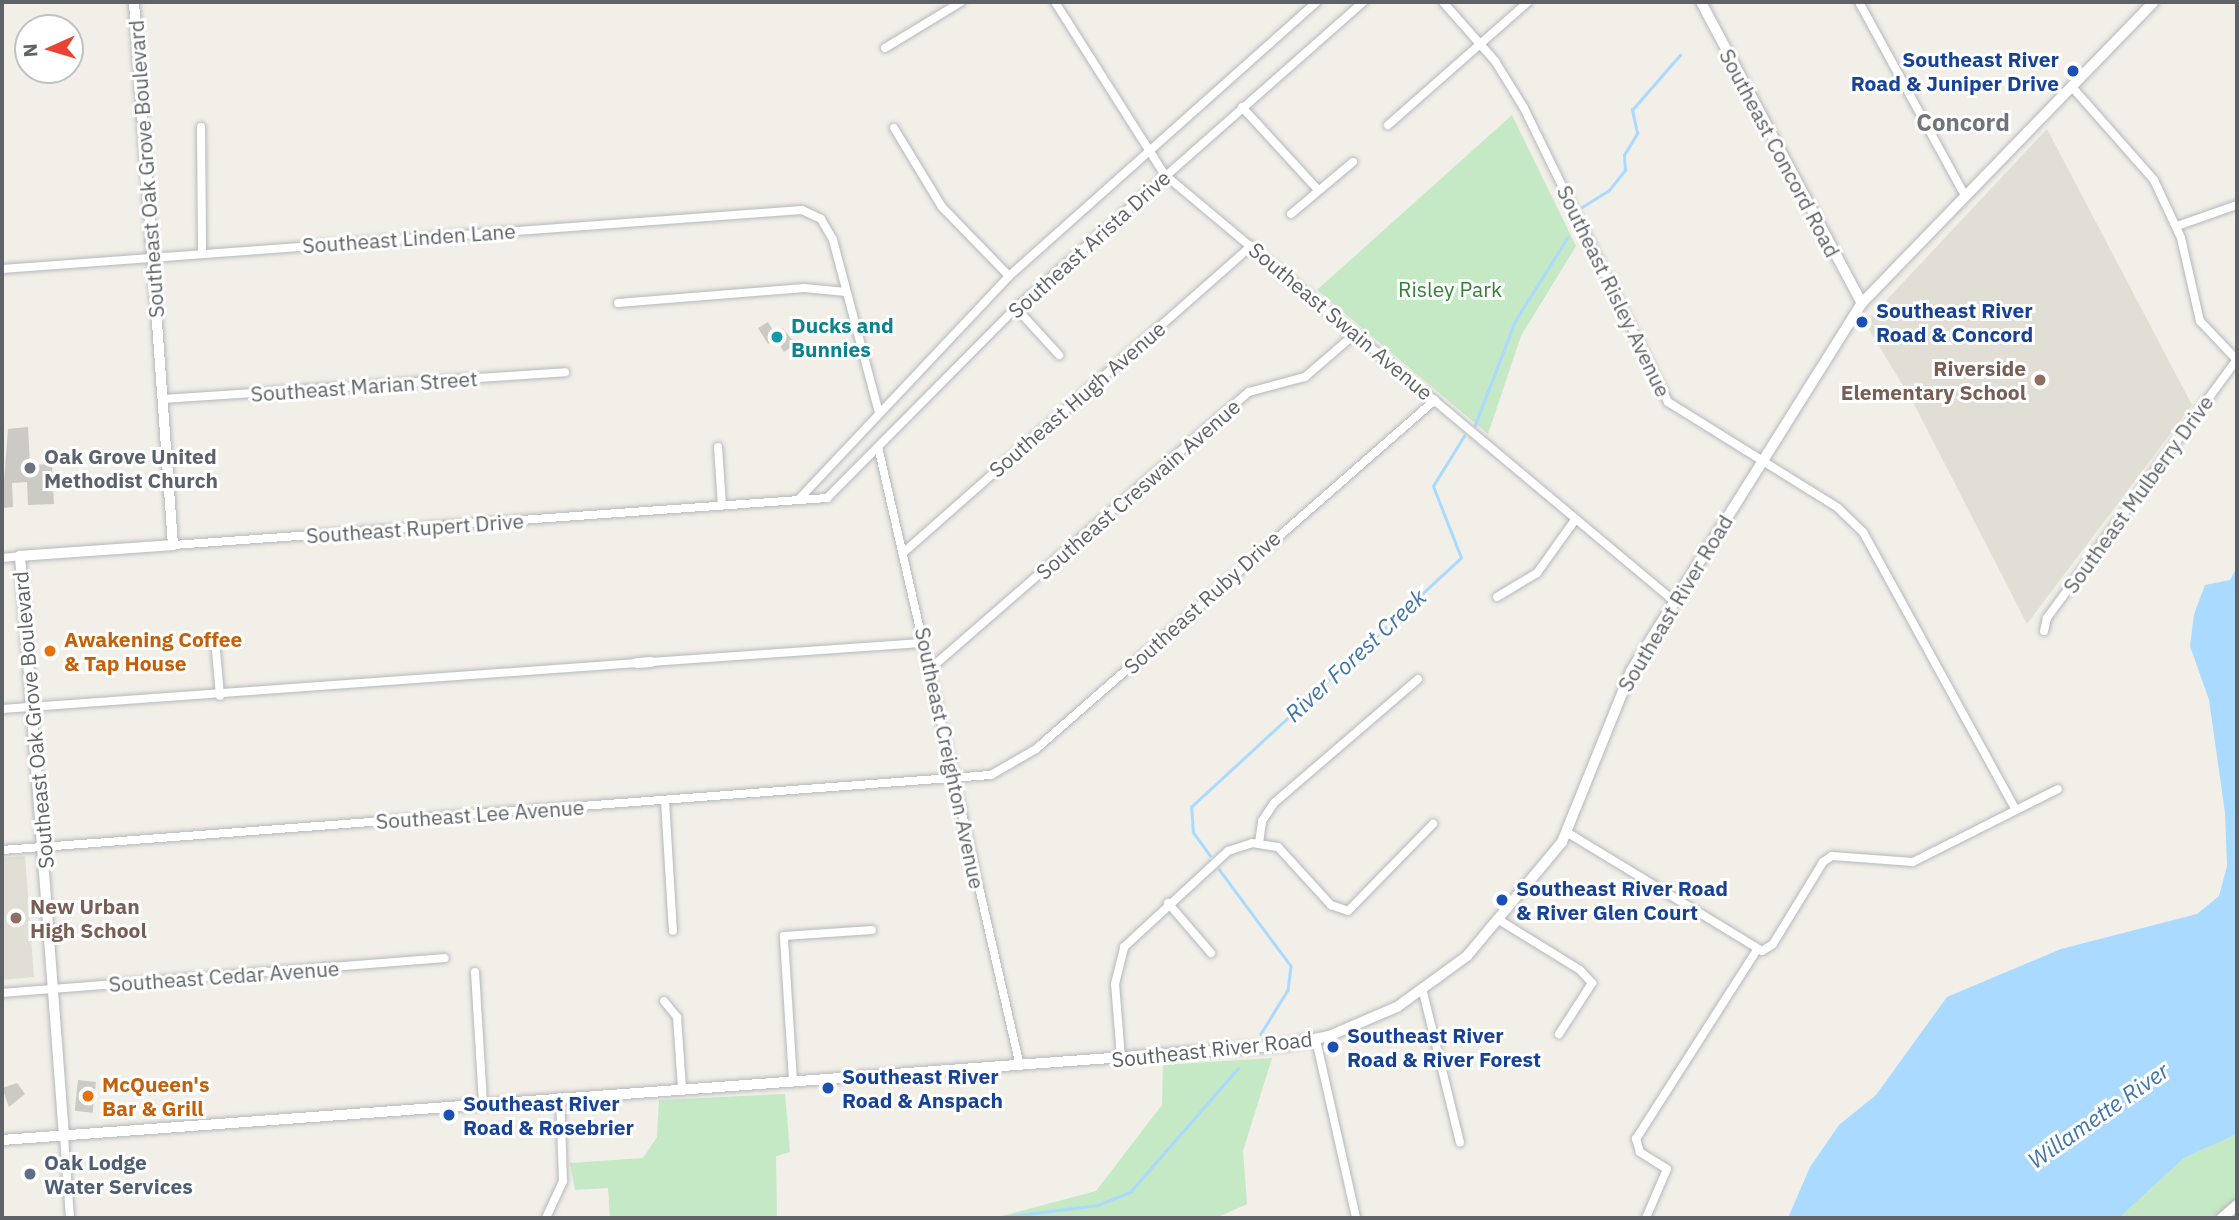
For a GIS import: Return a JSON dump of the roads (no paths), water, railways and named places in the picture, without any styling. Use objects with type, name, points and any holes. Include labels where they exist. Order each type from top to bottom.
[{"type":"street","name":"Southeast Oak Grove Boulevard","points":[[134,2],[173,545]]},
{"type":"street","points":[[885,48],[961,2]]},
{"type":"street","name":"Southeast Swain Avenue","points":[[1055,2],[1147,152],[1165,175],[1674,601]]},
{"type":"street","name":"Southeast Arista Drive","points":[[799,499],[878,409],[1009,276],[1317,2]]},
{"type":"street","name":"Southeast Arista Drive","points":[[827,498],[879,451],[1016,307],[1363,2]]},
{"type":"street","name":"Southeast Risley Avenue","points":[[1443,2],[1480,44],[1524,108],[1660,391],[1696,424],[1838,508],[1874,546],[2015,809]]},
{"type":"street","points":[[1388,125],[1528,2]]},
{"type":"street","name":"Southeast Concord Road","points":[[1700,2],[1862,303]]},
{"type":"street","points":[[1859,2],[1965,196]]},
{"type":"street","name":"Southeast River Road","points":[[2,1140],[682,1088],[1020,1066],[1316,1040],[1423,992],[1455,968],[1499,920],[1567,833],[1623,688],[1760,462],[1862,303],[2154,2]]},
{"type":"street","points":[[2072,87],[2137,157],[2177,226],[2196,313],[2209,335],[2237,359]]},
{"type":"street","points":[[1242,107],[1318,190]]},
{"type":"street","points":[[201,127],[202,253]]},
{"type":"street","points":[[894,128],[942,207],[1009,276]]},
{"type":"street","points":[[1291,214],[1353,162]]},
{"type":"street","points":[[2177,226],[2237,205]]},
{"type":"street","name":"Southeast Linden Lane","points":[[2,269],[802,210],[815,214],[833,240],[846,292]]},
{"type":"street","name":"Southeast Hugh Avenue","points":[[904,552],[1251,246]]},
{"type":"street","points":[[618,303],[804,288],[846,292],[878,409]]},
{"type":"street","points":[[1016,307],[1059,355]]},
{"type":"street","name":"Southeast Creswain Avenue","points":[[931,668],[1249,392],[1305,377],[1356,333]]},
{"type":"street","name":"Southeast Mulberry Drive","points":[[2044,631],[2047,618],[2237,359]]},
{"type":"street","name":"Southeast Marian Street","points":[[163,399],[565,372]]},
{"type":"street","name":"Southeast Ruby Drive","points":[[958,779],[991,775],[1036,749],[1435,400]]},
{"type":"street","points":[[719,447],[722,505]]},
{"type":"street","name":"Southeast Creighton Avenue","points":[[879,451],[958,779],[1020,1066]]},
{"type":"street","name":"Southeast Rupert Drive","points":[[2,558],[827,498]]},
{"type":"street","points":[[1497,597],[1537,573],[1575,520]]},
{"type":"street","name":"Southeast Oak Grove Boulevard","points":[[20,556],[70,1218]]},
{"type":"street","points":[[215,639],[220,696]]},
{"type":"street","points":[[2,709],[220,696],[924,643]]},
{"type":"street","points":[[1259,843],[1262,821],[1273,803],[1418,679]]},
{"type":"street","name":"Southeast Lee Avenue","points":[[2,850],[958,779]]},
{"type":"street","points":[[1646,1218],[1667,1169],[1640,1152],[1636,1139],[1756,951],[1773,944],[1823,862],[1832,856],[1913,862],[2058,789]]},
{"type":"street","points":[[665,802],[673,932]]},
{"type":"street","points":[[1121,1058],[1118,961],[1132,935],[1228,851],[1259,843],[1292,856],[1339,912],[1357,904],[1433,824]]},
{"type":"street","points":[[1567,833],[1756,951]]},
{"type":"street","points":[[1168,903],[1211,953]]},
{"type":"street","points":[[1499,920],[1580,970],[1592,983],[1559,1034]]},
{"type":"street","points":[[793,1081],[784,936],[872,930]]},
{"type":"street","name":"Southeast Cedar Avenue","points":[[2,993],[445,958]]},
{"type":"street","points":[[475,972],[483,1103]]},
{"type":"street","points":[[1423,992],[1460,1143]]},
{"type":"street","points":[[664,1001],[677,1017],[682,1088]]},
{"type":"street","points":[[1316,1040],[1356,1218]]},
{"type":"street","points":[[547,1218],[563,1181],[560,1097]]},
{"type":"street","points":[[2222,1218],[2237,1205]]},
{"type":"water","name":"Willamette River","points":[[2237,567],[2237,1134],[2184,1158],[2119,1218],[1788,1218],[1810,1167],[1839,1125],[1876,1095],[1947,997],[2061,949],[2197,914],[2219,896],[2227,866],[2225,813],[2209,700],[2190,646],[2194,614],[2205,585],[2230,580]]},
{"type":"waterway","name":"River Forest Creek","points":[[1582,207],[1609,190],[1625,170],[1624,155],[1637,133],[1632,110],[1680,55]]},
{"type":"waterway","name":"River Forest Creek","points":[[1475,425],[1515,321],[1567,238]]},
{"type":"waterway","name":"River Forest Creek","points":[[1210,856],[1193,833],[1191,807],[1461,558],[1433,486],[1464,436]]},
{"type":"waterway","name":"River Forest Creek","points":[[1219,869],[1291,966],[1288,990],[1261,1034]]},
{"type":"waterway","name":"River Forest Creek","points":[[995,1218],[1098,1205],[1130,1192],[1238,1068]]},
{"type":"place","name":"Southeast River Road & Juniper Drive","points":[[2073,71]]},
{"type":"place","name":"Southeast River Road & Concord","points":[[1862,322]]},
{"type":"place","name":"Ducks and Bunnies","points":[[777,337]]},
{"type":"place","name":"Riverside Elementary School","points":[[2040,380]]},
{"type":"place","name":"Oak Grove United Methodist Church","points":[[30,468]]},
{"type":"place","name":"Awakening Coffee & Tap House","points":[[50,651]]},
{"type":"place","name":"Southeast River Road & River Glen Court","points":[[1502,900]]},
{"type":"place","name":"New Urban High School","points":[[16,918]]},
{"type":"place","name":"Southeast River Road & River Forest","points":[[1333,1047]]},
{"type":"place","name":"Southeast River Road & Anspach","points":[[828,1088]]},
{"type":"place","name":"McQueen's Bar & Grill","points":[[88,1096]]},
{"type":"place","name":"Southeast River Road & Rosebrier","points":[[449,1115]]},
{"type":"place","name":"Oak Lodge Water Services","points":[[30,1174]]},
{"type":"district","name":"Concord","points":[[1963,123]]},
{"type":"park label","name":"Risley Park","points":[[1450,289]]}]
